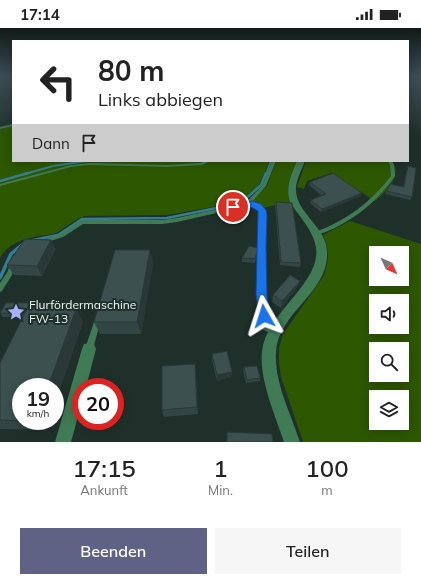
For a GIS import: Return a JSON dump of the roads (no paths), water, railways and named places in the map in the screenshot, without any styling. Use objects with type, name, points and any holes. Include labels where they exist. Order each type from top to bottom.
[{"type":"street","points":[[292,442],[271,369],[269,351],[274,332],[316,276],[321,264],[321,242],[317,233],[292,196],[291,188],[301,162]]},
{"type":"street","points":[[63,442],[89,349]]},
{"type":"lane","points":[[0,128],[12,124]]},
{"type":"lane","points":[[0,185],[72,166],[89,164],[168,166],[202,164],[206,162]]},
{"type":"lane","points":[[247,204],[264,186],[274,162]]},
{"type":"lane","points":[[317,233],[339,223],[378,195],[393,176],[390,162]]},
{"type":"lane","points":[[38,242],[53,240],[82,222],[162,222],[247,204],[258,206],[262,210],[263,215],[261,246],[262,295],[265,327],[274,332]]},
{"type":"lane","points":[[0,289],[11,271],[13,258]]},
{"type":"lane","points":[[89,349],[100,314]]},
{"type":"waterway","points":[[25,174],[53,166],[79,162]]},
{"type":"waterway","points":[[266,174],[271,162]]},
{"type":"waterway","points":[[0,181],[28,173]]},
{"type":"waterway","points":[[33,240],[58,235],[82,219],[167,218],[241,203],[261,185],[266,173]]},
{"type":"waterway","points":[[0,278],[11,254],[24,243]]},
{"type":"place","name":"Flurfördermaschine FW-13","points":[[16,312]]}]
